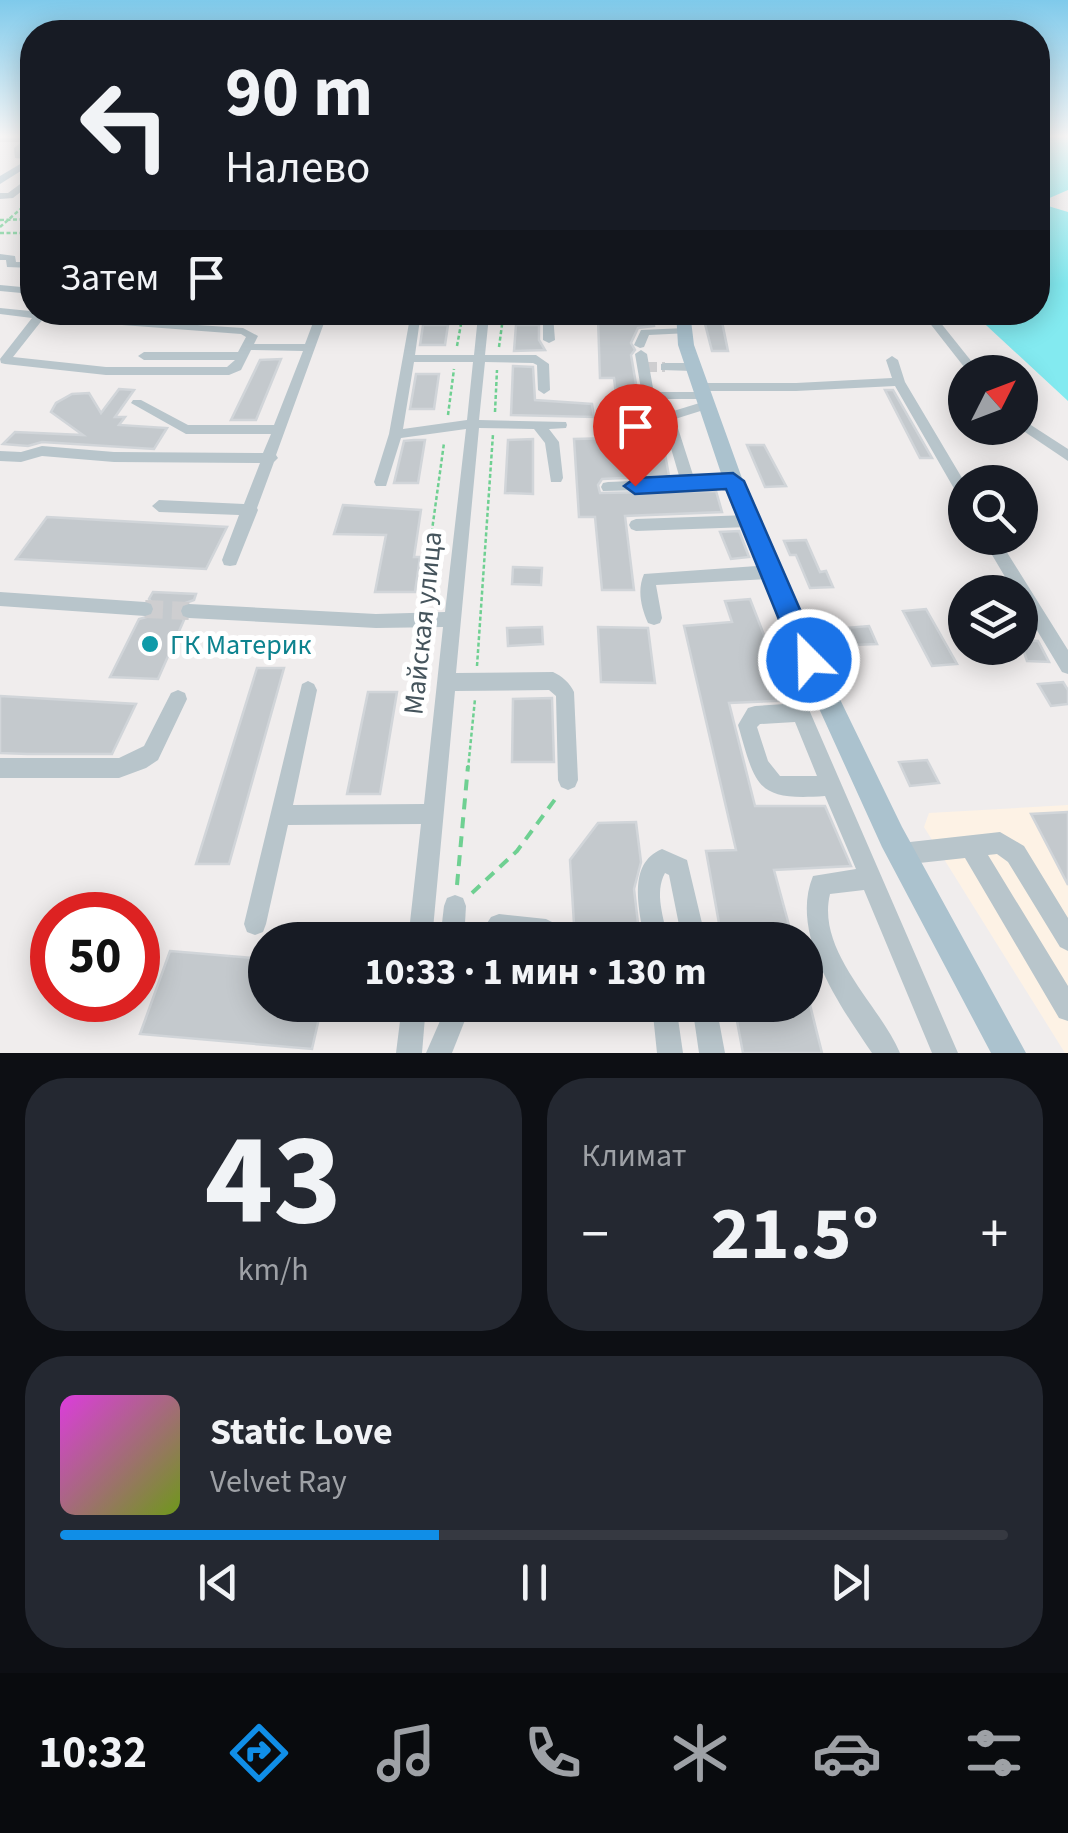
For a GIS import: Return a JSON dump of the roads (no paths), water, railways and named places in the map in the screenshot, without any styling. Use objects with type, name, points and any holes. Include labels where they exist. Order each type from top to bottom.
[{"type":"main road","points":[[685,325],[701,389],[770,572],[901,854],[1009,1053]]},
{"type":"street","points":[[0,257],[12,258],[12,265],[20,265]]},
{"type":"street","points":[[3,360],[32,325]]},
{"type":"street","points":[[3,360],[131,372],[229,372],[252,336],[243,331],[136,325]]},
{"type":"street","points":[[230,560],[318,325]]},
{"type":"street","points":[[381,482],[396,434],[414,325]]},
{"type":"street","name":"Майская улица","points":[[422,922],[473,424],[489,358],[490,325]]},
{"type":"street","points":[[548,325],[549,340]]},
{"type":"street","points":[[672,325],[644,332],[647,388],[653,396],[701,389],[898,382]]},
{"type":"street","points":[[936,325],[960,355]]},
{"type":"street","points":[[131,372],[165,328]]},
{"type":"street","points":[[144,356],[310,348]]},
{"type":"street","points":[[408,358],[536,358],[543,364],[544,390]]},
{"type":"street","points":[[892,360],[898,382],[948,466]]},
{"type":"street","points":[[665,367],[701,389]]},
{"type":"street","points":[[607,419],[668,417],[701,389]]},
{"type":"street","points":[[137,403],[186,430],[281,429]]},
{"type":"street","points":[[399,417],[444,429]]},
{"type":"street","points":[[668,417],[689,484]]},
{"type":"street","points":[[396,434],[473,424],[561,424]]},
{"type":"street","points":[[536,424],[552,442],[556,478]]},
{"type":"street","points":[[1038,435],[1068,456]]},
{"type":"street","points":[[0,447],[114,457],[271,458]]},
{"type":"street","points":[[0,456],[22,458],[42,451]]},
{"type":"street","points":[[608,487],[733,481]]},
{"type":"street","points":[[159,506],[250,510]]},
{"type":"street","points":[[636,525],[748,522]]},
{"type":"street","points":[[1000,555],[1068,666]]},
{"type":"street","points":[[654,618],[647,588],[650,579],[770,572]]},
{"type":"street","points":[[0,599],[145,609]]},
{"type":"street","points":[[189,611],[376,621],[453,619]]},
{"type":"street","points":[[447,682],[553,681],[565,692],[568,780]]},
{"type":"street","points":[[255,922],[308,690]]},
{"type":"street","points":[[0,768],[119,768],[139,761],[151,753],[178,698]]},
{"type":"street","points":[[832,709],[755,715],[747,726],[762,774],[777,788],[833,784]]},
{"type":"street","points":[[800,712],[945,1053]]},
{"type":"street","points":[[280,814],[433,814]]},
{"type":"street","points":[[901,854],[1000,843],[1016,854],[1068,939]]},
{"type":"street","points":[[970,846],[1068,1009]]},
{"type":"street","points":[[654,922],[648,881],[653,866],[662,860],[679,868],[691,922]]},
{"type":"street","points":[[870,878],[820,884],[814,898],[816,917],[841,982],[888,1053]]},
{"type":"street","points":[[454,922],[455,906]]},
{"type":"street","points":[[409,1053],[412,1022]]},
{"type":"street","points":[[439,1053],[450,1022]]},
{"type":"street","points":[[666,1022],[670,1053]]},
{"type":"street","points":[[707,1022],[712,1053]]},
{"type":"water","points":[[1050,186],[1068,186],[1068,190],[1050,198]]},
{"type":"water","points":[[1050,207],[1068,212],[1068,401],[1038,373],[1038,355],[1018,355],[986,325],[1050,325]]},
{"type":"tunnel","points":[[647,367],[665,367]]},
{"type":"tunnel","points":[[145,609],[189,611]]},
{"type":"place","name":"ГК Материк","points":[[150,644]]}]
